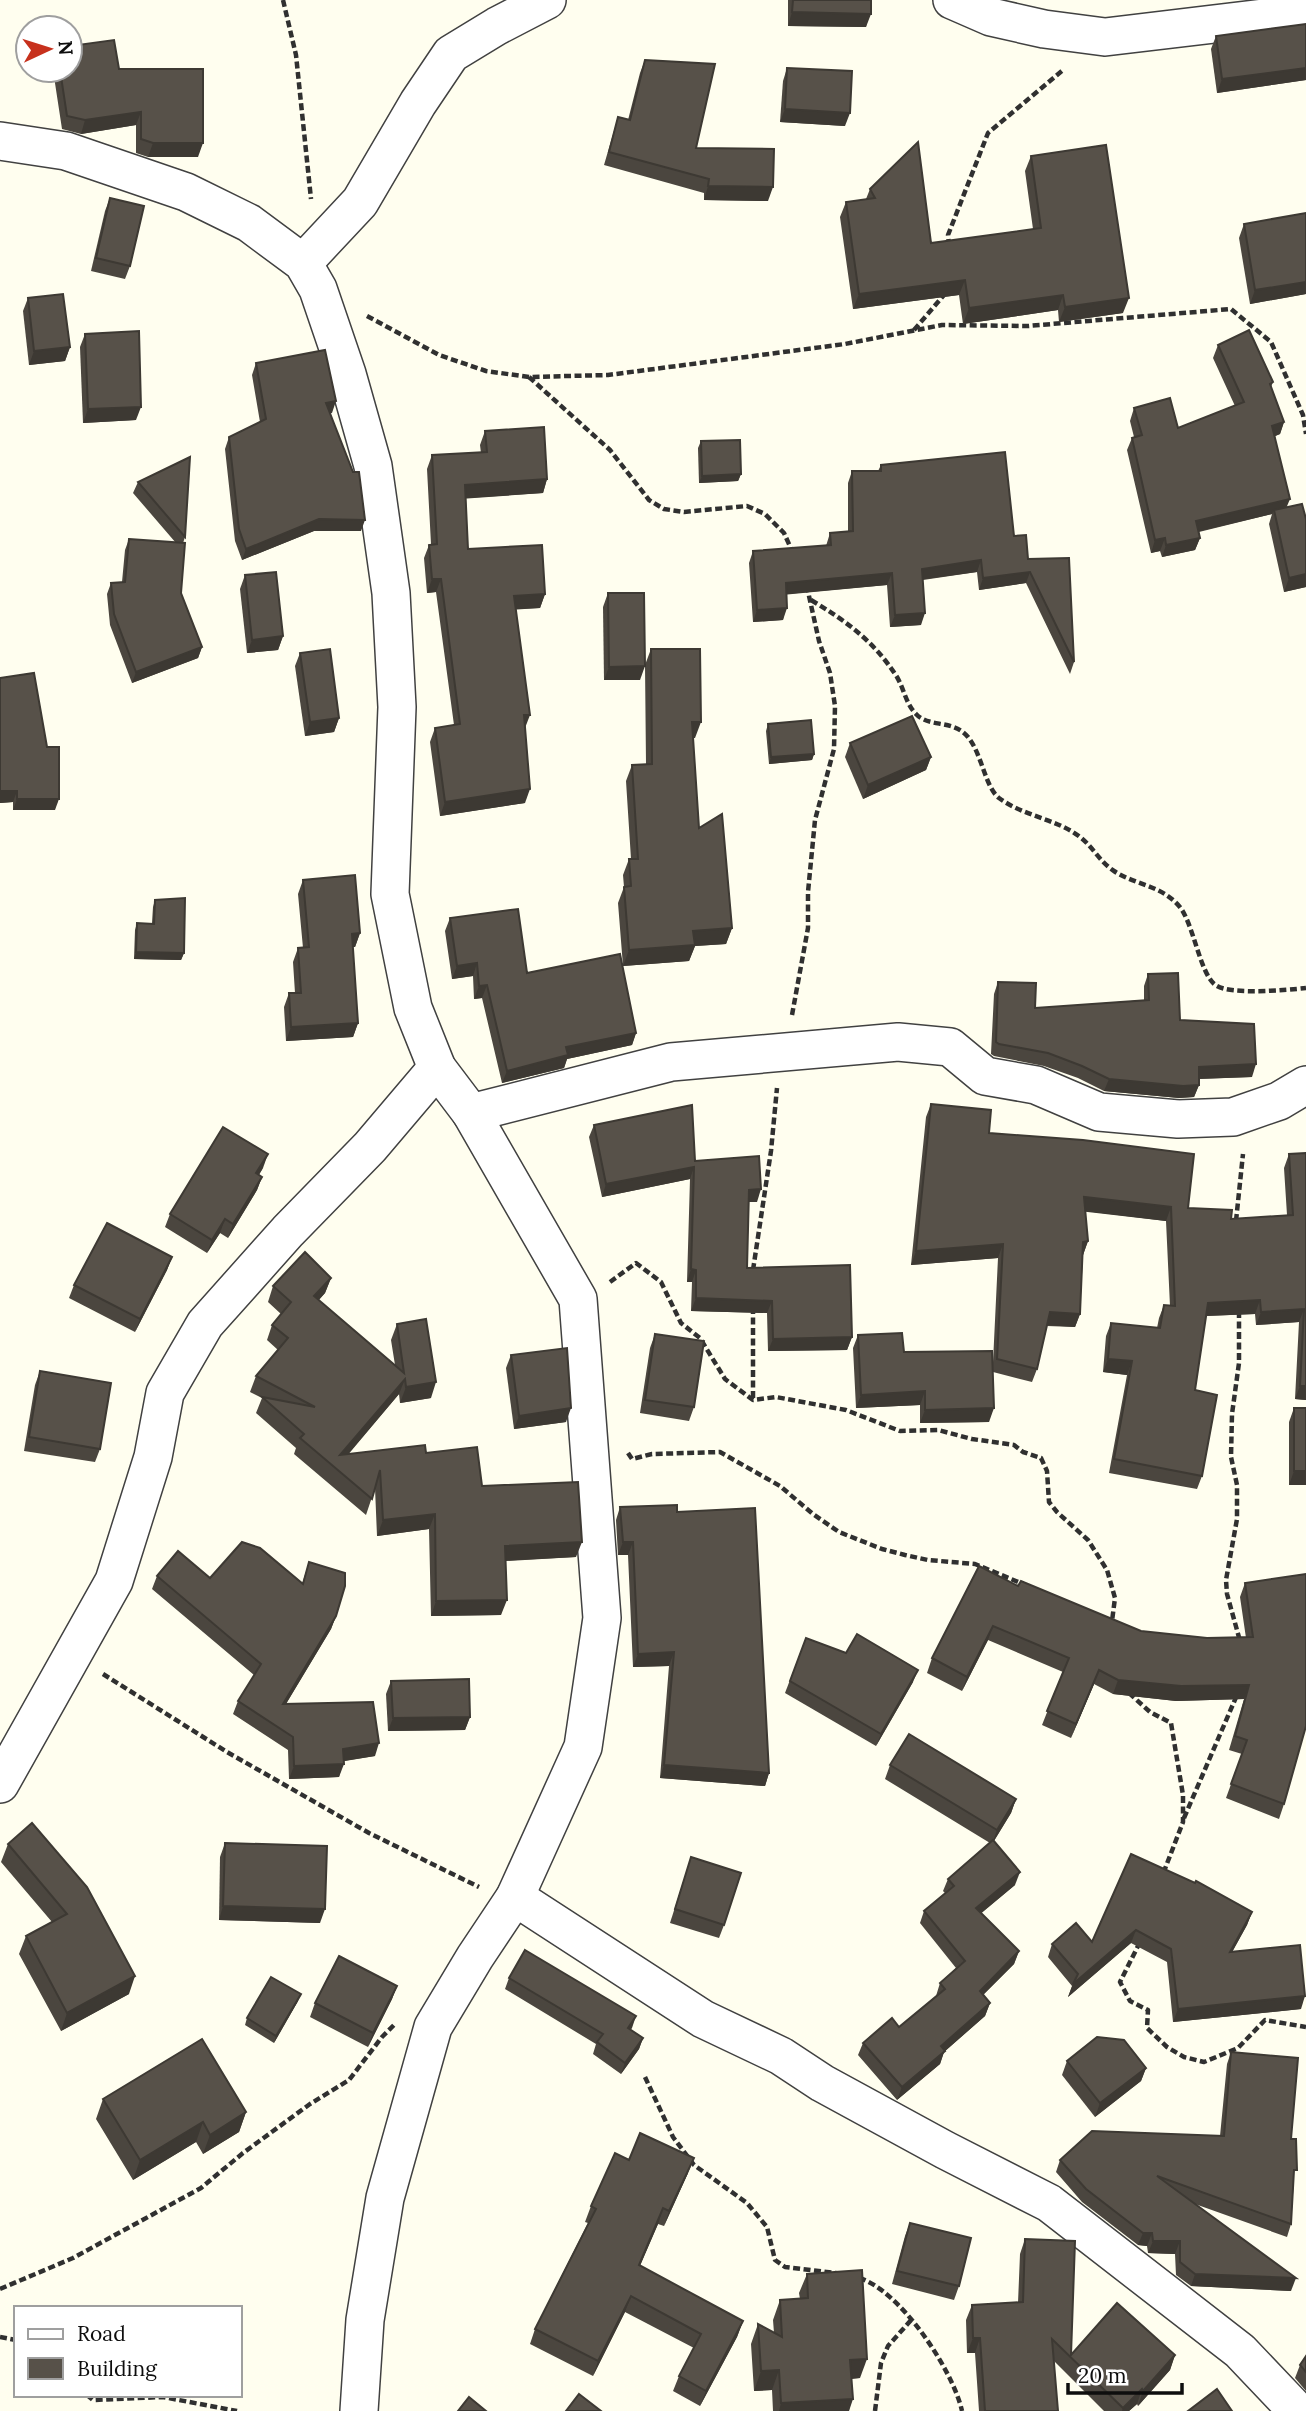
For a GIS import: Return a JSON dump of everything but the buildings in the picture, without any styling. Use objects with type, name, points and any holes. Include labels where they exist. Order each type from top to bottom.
[{"type":"street","points":[[312,267],[360,202],[418,103],[451,54],[547,0]]},
{"type":"street","points":[[952,0],[991,17],[1044,29],[1104,37],[1306,13]]},
{"type":"street","points":[[0,141],[66,151],[186,192],[249,223],[312,267],[347,374],[373,466],[391,593],[397,707],[390,894],[414,1008],[437,1068],[471,1113],[578,1300],[602,1618],[583,1746],[516,1897],[475,1957],[433,2027],[385,2198],[365,2320],[359,2411]]},
{"type":"street","points":[[471,1113],[671,1062],[898,1042],[950,1046],[985,1076],[1036,1085],[1099,1112],[1178,1119],[1233,1116],[1279,1101],[1306,1085]]},
{"type":"street","points":[[0,1784],[114,1581],[153,1457],[165,1394],[205,1324],[288,1231],[370,1147],[437,1068]]},
{"type":"street","points":[[516,1897],[703,2020],[781,2056],[867,2108],[1049,2203],[1240,2351],[1297,2411]]},
{"type":"path","points":[[283,0],[296,55],[312,267],[439,355],[486,371],[529,377],[608,375],[845,344],[942,325],[1028,326],[1231,309],[1271,342],[1305,415],[1306,433]]},
{"type":"path","points":[[948,248],[948,235],[988,132],[1104,37]]},
{"type":"path","points":[[914,330],[949,288]]},
{"type":"path","points":[[529,377],[578,424],[610,450],[649,500],[664,509],[684,512],[747,506],[765,514],[784,533],[795,556]]},
{"type":"path","points":[[753,1279],[771,1151],[774,1105],[808,928],[808,892],[815,820],[834,750],[835,706],[830,673],[819,641],[805,580]]},
{"type":"path","points":[[810,599],[846,621],[867,640],[897,677],[917,716],[930,722],[947,724],[968,737],[983,764],[989,785],[999,797],[1081,838],[1115,872],[1164,892],[1181,907],[1208,978],[1218,987],[1270,992],[1306,988]]},
{"type":"path","points":[[1237,1227],[1236,1213],[1249,1111]]},
{"type":"path","points":[[578,1300],[596,1307],[611,1280],[636,1263],[661,1282],[681,1323],[700,1338],[725,1379],[753,1400],[776,1397],[846,1410],[900,1431],[937,1430],[972,1439],[1014,1445],[1023,1452],[1041,1458],[1047,1471],[1049,1502],[1057,1513],[1088,1540],[1107,1570],[1115,1598],[1112,1621]]},
{"type":"path","points":[[753,1306],[753,1400]]},
{"type":"path","points":[[1239,1309],[1239,1363],[1232,1414],[1231,1457],[1237,1485],[1237,1519],[1226,1580],[1227,1594],[1241,1642]]},
{"type":"path","points":[[626,1450],[632,1459],[652,1454],[720,1452],[780,1486],[813,1514],[839,1531],[882,1549],[905,1555],[975,1564],[995,1570],[1025,1585]]},
{"type":"path","points":[[1100,1616],[1112,1621],[1119,1628]]},
{"type":"path","points":[[73,1655],[227,1752],[369,1833],[479,1887],[516,1897]]},
{"type":"path","points":[[1119,1685],[1150,1712],[1171,1723],[1183,1795],[1183,1822]]},
{"type":"path","points":[[1160,1883],[1239,1690]]},
{"type":"path","points":[[1142,1935],[1120,1982],[1130,2001],[1148,2010],[1147,2028],[1167,2047],[1184,2057],[1204,2062],[1238,2048],[1265,2020],[1306,2027]]},
{"type":"path","points":[[0,2289],[73,2258],[201,2188],[310,2104],[349,2080],[382,2037],[399,2020]]},
{"type":"path","points":[[645,2077],[673,2137],[694,2165],[747,2203],[767,2227],[775,2260],[785,2267],[846,2274]]},
{"type":"path","points":[[858,2278],[870,2281],[912,2319],[958,2393],[962,2411]]},
{"type":"path","points":[[876,2411],[881,2363],[888,2346],[912,2319]]},
{"type":"path","points":[[90,2397],[93,2400],[163,2397],[237,2411]]}]
